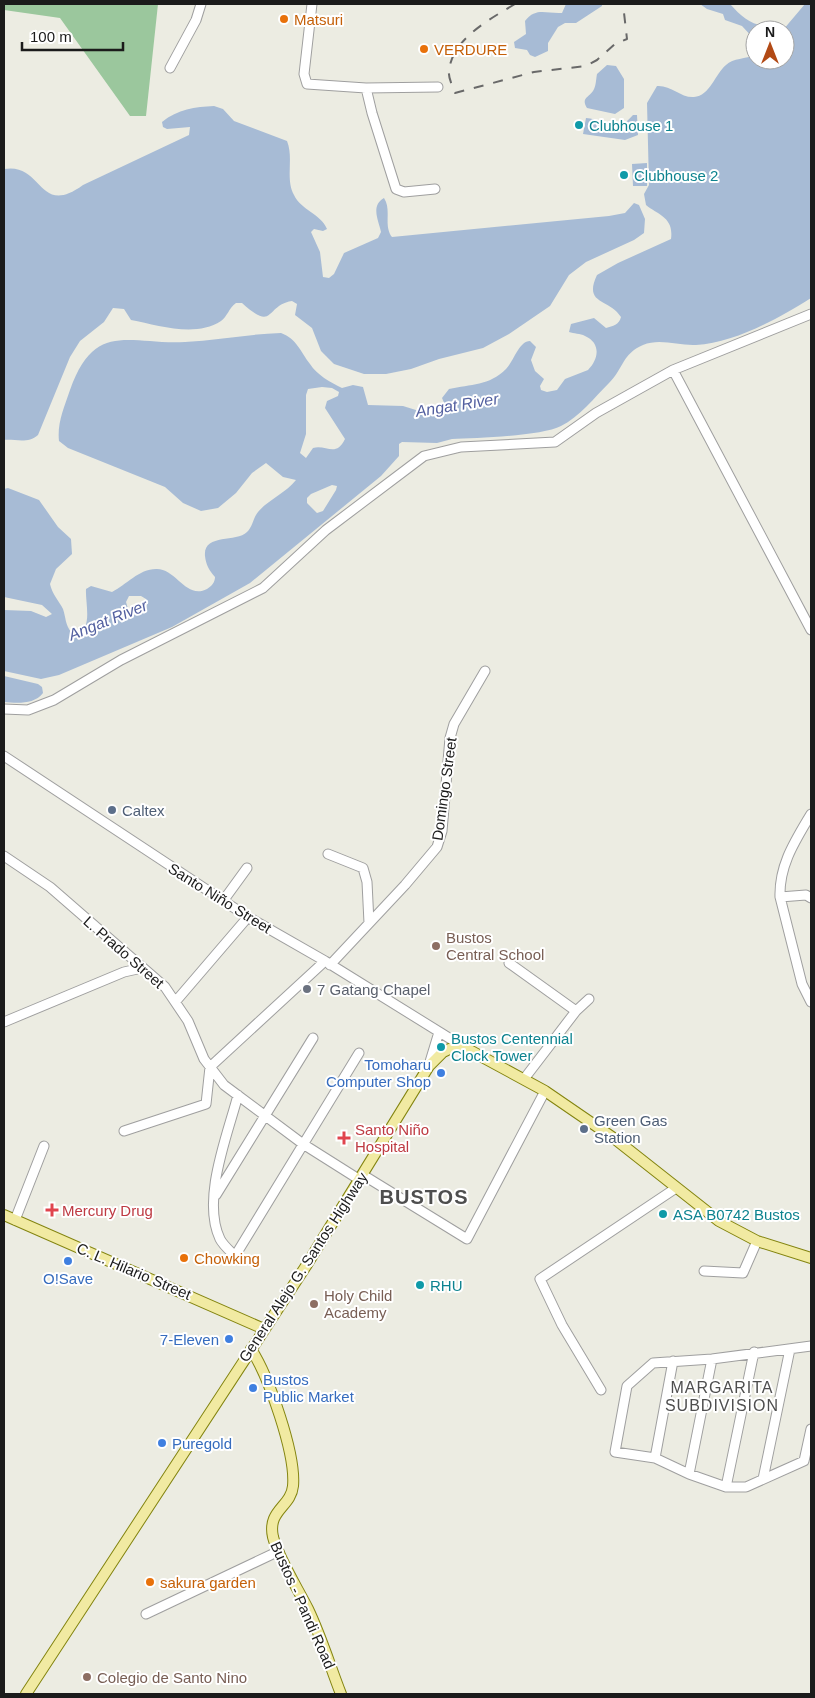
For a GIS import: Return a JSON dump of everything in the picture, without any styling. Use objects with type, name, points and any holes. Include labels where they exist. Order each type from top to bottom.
[{"type":"main road","points":[[462,1046],[545,1091],[615,1139],[718,1221],[757,1241],[811,1258]]},
{"type":"main road","name":"General Alejo G. Santos Highway","points":[[26,1694],[264,1329],[429,1066],[443,1052],[462,1046]]},
{"type":"main road","name":"C. L. Hilario Street","points":[[4,1215],[264,1329]]},
{"type":"main road","name":"Bustos - Pandi Road","points":[[251,1349],[264,1371],[274,1397],[286,1437],[292,1472],[291,1494],[275,1513],[272,1521],[273,1537],[309,1612],[341,1694]]},
{"type":"street","points":[[170,68],[196,20],[201,4]]},
{"type":"street","points":[[312,4],[304,82],[310,85],[366,88],[438,87]]},
{"type":"street","points":[[366,88],[396,189],[404,192],[435,189]]},
{"type":"street","points":[[4,709],[28,710],[54,700],[121,660],[263,588],[326,530],[424,456],[461,447],[555,442],[608,406],[673,370],[811,314]]},
{"type":"street","points":[[673,370],[811,630]]},
{"type":"street","name":"Domingo Street","points":[[210,1067],[328,963],[426,861],[440,840],[450,738],[454,724],[485,671]]},
{"type":"street","name":"Santo Niño Street","points":[[4,756],[248,917],[328,963],[462,1046]]},
{"type":"street","points":[[811,814],[788,854],[781,872],[780,898],[802,984],[811,1002]]},
{"type":"street","points":[[328,854],[363,868],[367,882],[369,922]]},
{"type":"street","name":"L. Prado Street","points":[[5,859],[50,887],[165,987],[176,1001],[204,1059],[224,1085],[303,1144],[467,1239],[545,1091]]},
{"type":"street","points":[[223,901],[247,868]]},
{"type":"street","points":[[780,898],[806,895],[811,898]]},
{"type":"street","points":[[176,1001],[248,917]]},
{"type":"street","points":[[509,963],[576,1011]]},
{"type":"street","points":[[4,1022],[124,972],[142,968]]},
{"type":"street","points":[[524,1079],[576,1011],[589,998]]},
{"type":"street","points":[[429,1066],[439,1032]]},
{"type":"street","points":[[213,1199],[313,1038]]},
{"type":"street","points":[[238,1095],[218,1168],[213,1199],[215,1223],[220,1240],[235,1256],[359,1053]]},
{"type":"street","points":[[124,1131],[206,1104],[210,1067]]},
{"type":"street","points":[[14,1220],[44,1146]]},
{"type":"street","points":[[601,1390],[562,1326],[540,1279],[676,1188]]},
{"type":"street","points":[[704,1271],[743,1273],[757,1241]]},
{"type":"street","points":[[811,1346],[712,1359],[653,1363],[627,1386],[615,1452],[655,1458],[689,1474],[726,1486],[746,1487],[804,1461],[811,1429]]},
{"type":"street","points":[[763,1479],[790,1349]]},
{"type":"street","points":[[726,1486],[754,1352]]},
{"type":"street","points":[[689,1474],[712,1359]]},
{"type":"street","points":[[655,1458],[673,1361]]},
{"type":"street","points":[[146,1614],[279,1551]]},
{"type":"green space","points":[[4,4],[158,4],[146,116],[130,116],[60,18],[4,10]]},
{"type":"water","points":[[566,4],[602,4],[602,6],[576,23],[565,23],[558,27],[548,43],[548,51],[535,57],[530,55],[527,50],[515,48],[514,42],[526,34],[525,21],[529,17],[542,12],[562,13]]},
{"type":"water","points":[[700,4],[730,4],[747,20],[745,20],[745,29],[742,26],[725,20],[723,14],[707,9]]},
{"type":"water","name":"Angat River","points":[[805,4],[811,4],[811,298],[771,321],[726,340],[696,345],[656,342],[643,345],[627,357],[614,377],[580,412],[561,426],[539,432],[508,436],[452,439],[437,443],[402,442],[399,444],[399,456],[381,476],[250,583],[172,627],[59,675],[41,679],[4,671],[4,610],[31,611],[46,617],[52,614],[42,605],[4,597],[4,489],[8,488],[39,500],[58,527],[71,539],[72,554],[56,569],[50,584],[63,609],[69,629],[71,632],[78,632],[86,624],[86,589],[91,586],[112,592],[138,574],[156,569],[169,573],[193,590],[200,591],[209,588],[214,582],[215,577],[205,559],[206,549],[209,544],[247,532],[258,512],[296,480],[283,477],[266,463],[252,473],[236,493],[218,508],[201,511],[183,503],[165,487],[68,448],[59,441],[59,428],[70,390],[80,368],[91,353],[103,345],[116,341],[185,342],[281,333],[295,342],[316,372],[324,378],[342,388],[353,385],[363,387],[368,405],[403,406],[432,415],[444,411],[446,407],[442,398],[449,389],[479,383],[500,375],[523,344],[530,341],[536,347],[531,360],[535,371],[544,379],[540,386],[541,390],[547,392],[557,390],[565,379],[588,370],[592,366],[597,352],[594,343],[590,339],[583,335],[569,332],[571,324],[594,318],[606,328],[615,325],[620,320],[621,317],[616,311],[595,296],[593,292],[597,275],[618,263],[671,239],[668,221],[646,205],[644,194],[649,185],[647,103],[657,86],[667,87],[689,97],[700,96],[708,89],[722,69],[732,61],[745,58],[745,70],[795,70],[795,20],[791,20]],"holes":[[[332,388],[339,392],[338,396],[327,401],[325,408],[345,439],[338,448],[313,448],[306,458],[300,453],[306,434],[306,395],[308,389]],[[332,485],[337,486],[336,490],[323,511],[317,513],[307,503],[307,498],[311,494]],[[129,596],[141,596],[146,599],[145,612],[129,612],[126,602]]]},
{"type":"water","points":[[607,65],[616,66],[624,79],[624,108],[615,114],[587,108],[585,102],[594,89],[597,74]]},
{"type":"water","points":[[214,106],[223,109],[234,121],[287,141],[290,154],[291,189],[301,205],[320,219],[327,229],[323,231],[314,229],[311,232],[320,252],[323,277],[329,278],[334,274],[344,253],[378,238],[381,232],[376,209],[377,205],[384,198],[387,207],[388,228],[392,237],[609,216],[625,213],[634,203],[639,205],[645,219],[644,233],[634,240],[586,262],[569,275],[550,306],[509,334],[483,348],[439,359],[411,369],[386,374],[364,374],[334,364],[321,351],[312,328],[295,315],[297,304],[292,301],[283,303],[265,317],[253,312],[242,303],[236,303],[221,321],[200,329],[176,329],[131,320],[124,309],[113,308],[104,322],[80,341],[70,357],[38,435],[26,440],[4,440],[4,169],[17,169],[26,173],[49,193],[57,195],[68,194],[83,185],[189,135],[190,127],[167,129],[163,127],[162,122],[174,114],[200,107]]},
{"type":"water","points":[[633,115],[637,115],[638,135],[625,140],[583,134],[586,118],[615,126],[620,125]]},
{"type":"water","points":[[647,163],[647,186],[633,186],[632,164]]},
{"type":"water","points":[[4,676],[38,684],[42,687],[43,693],[35,700],[19,703],[4,702]]},
{"type":"railway","points":[[515,4],[484,23],[457,49],[449,71],[455,93],[534,72],[586,66],[597,60],[615,44],[627,39],[623,4]]},
{"type":"place","name":"Matsuri","points":[[284,19]]},
{"type":"place","name":"VERDURE","points":[[424,49]]},
{"type":"place","name":"Clubhouse 1","points":[[579,125]]},
{"type":"place","name":"Clubhouse 2","points":[[624,175]]},
{"type":"place","name":"Caltex","points":[[112,810]]},
{"type":"place","name":"Bustos Central School","points":[[436,946]]},
{"type":"place","name":"7 Gatang Chapel","points":[[307,989]]},
{"type":"place","name":"Bustos Centennial Clock Tower","points":[[441,1047]]},
{"type":"place","name":"Tomoharu Computer Shop","points":[[441,1073]]},
{"type":"place","name":"Green Gas Station","points":[[584,1129]]},
{"type":"place","name":"Santo Niño Hospital","points":[[344,1138]]},
{"type":"place","name":"Mercury Drug","points":[[52,1210]]},
{"type":"place","name":"ASA B0742 Bustos","points":[[663,1214]]},
{"type":"place","name":"Chowking","points":[[184,1258]]},
{"type":"place","name":"O!Save","points":[[68,1261]]},
{"type":"place","name":"RHU","points":[[420,1285]]},
{"type":"place","name":"Holy Child Academy","points":[[314,1304]]},
{"type":"place","name":"7-Eleven","points":[[229,1339]]},
{"type":"place","name":"Bustos Public Market","points":[[253,1388]]},
{"type":"place","name":"Puregold","points":[[162,1443]]},
{"type":"place","name":"sakura garden","points":[[150,1582]]},
{"type":"place","name":"Colegio de Santo Nino","points":[[87,1677]]},
{"type":"district","name":"BUSTOS","points":[[424,1197]]},
{"type":"district","name":"MARGARITA SUBDIVISION","points":[[722,1396]]}]
